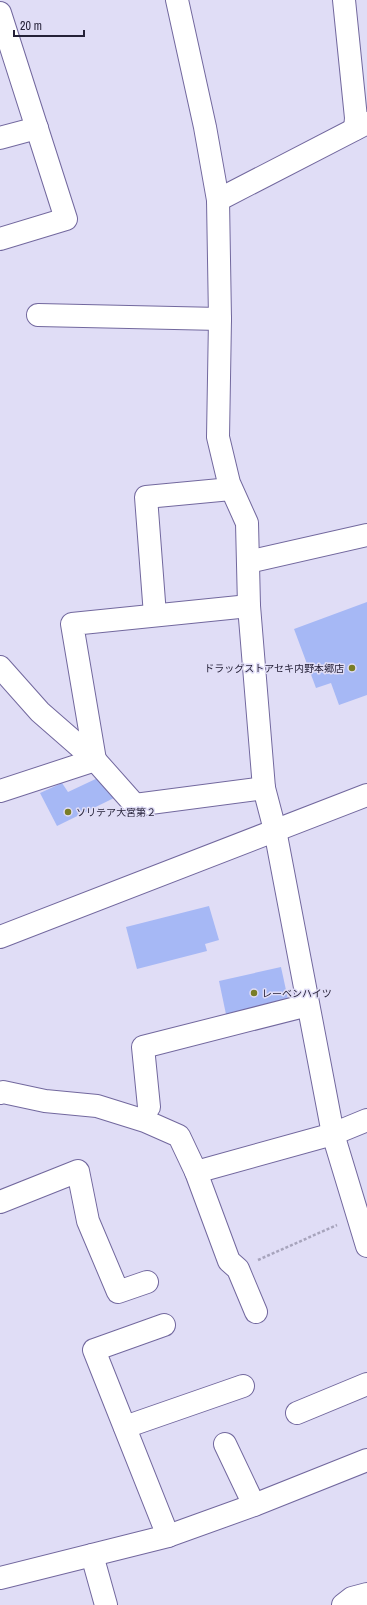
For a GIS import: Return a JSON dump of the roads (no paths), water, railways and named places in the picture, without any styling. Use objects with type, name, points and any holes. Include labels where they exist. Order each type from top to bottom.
[{"type":"street","points":[[177,0],[205,126],[218,200],[220,319],[218,436],[232,489],[247,523],[249,606],[264,788],[275,830],[333,1134],[367,1246]]},
{"type":"street","points":[[218,200],[361,126],[355,111],[344,0]]},
{"type":"street","points":[[0,13],[66,219],[0,239]]},
{"type":"street","points":[[0,138],[37,128]]},
{"type":"street","points":[[38,315],[220,319]]},
{"type":"street","points":[[155,615],[146,496],[232,489]]},
{"type":"street","points":[[248,562],[367,535]]},
{"type":"street","points":[[95,760],[72,624],[249,606]]},
{"type":"street","points":[[0,667],[40,712],[95,760],[135,805],[264,788]]},
{"type":"street","points":[[0,791],[95,760]]},
{"type":"street","points":[[0,938],[367,795]]},
{"type":"street","points":[[149,1107],[143,1047],[308,1005]]},
{"type":"street","points":[[0,1093],[3,1092],[44,1101],[97,1106],[145,1121],[179,1136],[196,1172],[229,1261],[238,1269],[256,1312]]},
{"type":"street","points":[[196,1172],[333,1134],[367,1120]]},
{"type":"street","points":[[0,1202],[78,1171],[88,1221],[118,1292],[147,1282]]},
{"type":"street","points":[[164,1325],[94,1350],[168,1536]]},
{"type":"street","points":[[297,1413],[367,1384]]},
{"type":"street","points":[[125,1427],[243,1386]]},
{"type":"street","points":[[225,1444],[254,1505]]},
{"type":"street","points":[[0,1578],[168,1536],[254,1505],[367,1460]]},
{"type":"street","points":[[92,1556],[106,1605]]},
{"type":"place","name":"ドラッグストアセキ内野本郷店","points":[[352,668]]},
{"type":"place","name":"ソリテア大宮第２","points":[[68,812]]},
{"type":"place","name":"レーベンハイツ","points":[[254,993]]}]
